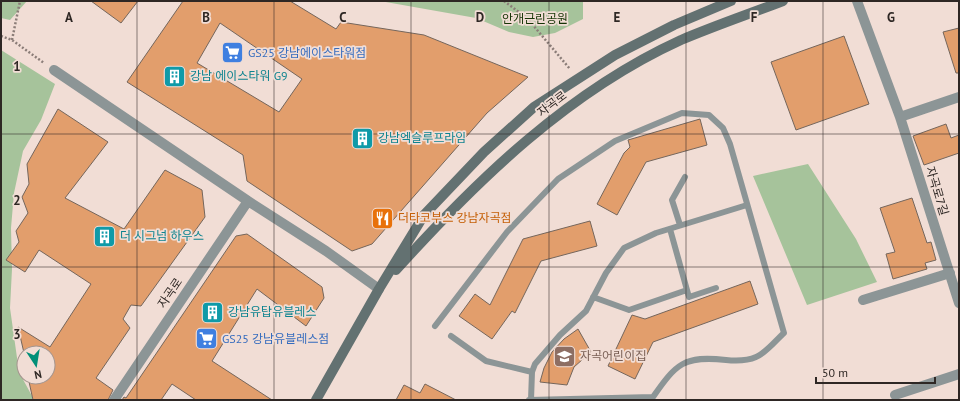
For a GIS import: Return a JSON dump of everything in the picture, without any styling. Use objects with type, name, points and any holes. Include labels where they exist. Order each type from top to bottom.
[{"type":"main road","name":"자곡로","points":[[316,400],[379,289],[424,215],[478,157],[534,107],[615,55],[674,25],[730,1]]},
{"type":"main road","name":"자곡로","points":[[379,289],[445,217],[529,137],[573,103],[623,72],[681,41],[783,1]]},
{"type":"street","name":"자곡로7길","points":[[857,1],[900,117],[959,303]]},
{"type":"street","points":[[54,70],[248,202],[326,251],[379,289]]},
{"type":"street","points":[[900,117],[959,97]]},
{"type":"street","name":"자곡로","points":[[114,400],[248,202]]},
{"type":"street","points":[[863,300],[950,273]]},
{"type":"street","points":[[895,395],[959,374]]},
{"type":"lane","points":[[435,326],[508,232],[558,179],[615,141],[682,113],[709,114],[723,128],[747,205],[784,333],[757,357],[739,361],[704,357],[685,362],[667,377],[653,398],[530,400],[532,372],[535,364],[560,335],[586,311],[606,274],[624,248],[656,233],[747,205]]},
{"type":"lane","points":[[680,225],[672,200],[685,177]]},
{"type":"lane","points":[[670,229],[689,297],[716,288]]},
{"type":"lane","points":[[593,297],[630,310],[687,290]]},
{"type":"lane","points":[[450,336],[486,361],[532,372]]},
{"type":"path","points":[[12,40],[20,1]]},
{"type":"path","points":[[504,1],[527,18],[578,78]]},
{"type":"path","points":[[1,36],[12,40],[54,70]]},
{"type":"green space","points":[[1,1],[27,1],[10,20],[1,18]]},
{"type":"green space","name":"안개근린공원","points":[[380,1],[583,1],[583,19],[555,33],[533,37],[509,32],[476,18]]},
{"type":"green space","points":[[1,50],[55,84],[41,120],[23,151],[14,193],[11,228],[12,269],[10,308],[16,351],[16,385],[26,385],[32,396],[32,400],[1,400]]},
{"type":"green space","points":[[808,164],[856,239],[877,282],[807,305],[753,176]]},
{"type":"building","points":[[91,1],[138,1],[121,23]]},
{"type":"building","name":"강남엑슬루프라임","points":[[183,1],[290,1],[336,29],[341,22],[424,35],[528,77],[487,113],[372,244],[352,251],[247,181],[243,155],[127,82]],"holes":[[[220,23],[302,79],[279,112],[197,63]]]},
{"type":"building","points":[[959,28],[959,73],[956,73],[943,32]]},
{"type":"building","points":[[844,36],[869,104],[796,130],[771,62]]},
{"type":"building","name":"더 시그넘 하우스","points":[[58,109],[108,142],[65,198],[124,229],[165,170],[202,190],[205,217],[141,306],[131,305],[123,319],[130,328],[96,378],[113,390],[108,400],[33,400],[30,385],[56,385],[56,345],[51,345],[91,284],[39,250],[25,272],[6,260],[19,242],[16,231],[28,213],[22,197],[29,184],[27,164]]},
{"type":"building","points":[[700,119],[707,145],[646,162],[617,215],[597,204],[624,153],[630,147],[628,140]]},
{"type":"building","points":[[946,124],[951,138],[959,135],[959,153],[924,165],[913,136]]},
{"type":"building","points":[[912,198],[927,243],[931,242],[936,260],[925,263],[927,269],[893,279],[886,254],[895,252],[880,208]]},
{"type":"building","points":[[590,221],[597,246],[541,261],[515,313],[512,311],[492,339],[459,316],[475,294],[490,305],[523,239]]},
{"type":"building","name":"강남유탑유블레스","points":[[247,234],[322,287],[324,298],[306,326],[257,289],[212,361],[272,400],[196,400],[172,384],[161,400],[122,400],[124,397],[126,398],[236,236]]},
{"type":"building","points":[[750,281],[758,304],[653,342],[635,379],[608,366],[632,315],[645,319]]},
{"type":"building","name":"더 시그넘 하우스","points":[[18,327],[47,345],[22,345]]},
{"type":"building","points":[[578,329],[591,352],[574,367],[567,385],[540,382],[544,368],[552,352],[564,339]]},
{"type":"building","points":[[425,384],[456,400],[396,400],[404,385],[420,393]]},
{"type":"place","name":"GS25 강남에이스타워점","points":[[232,53]]},
{"type":"place","name":"강남 에이스타워 G9","points":[[174,76]]},
{"type":"place","name":"강남엑슬루프라임","points":[[363,138]]},
{"type":"place","name":"더타코부스 강남자곡점","points":[[383,218]]},
{"type":"place","name":"더 시그넘 하우스","points":[[105,236]]},
{"type":"place","name":"강남유탑유블레스","points":[[213,312]]},
{"type":"place","name":"GS25 강남유블레스점","points":[[206,339]]},
{"type":"place","name":"자곡어린이집","points":[[564,356]]}]
